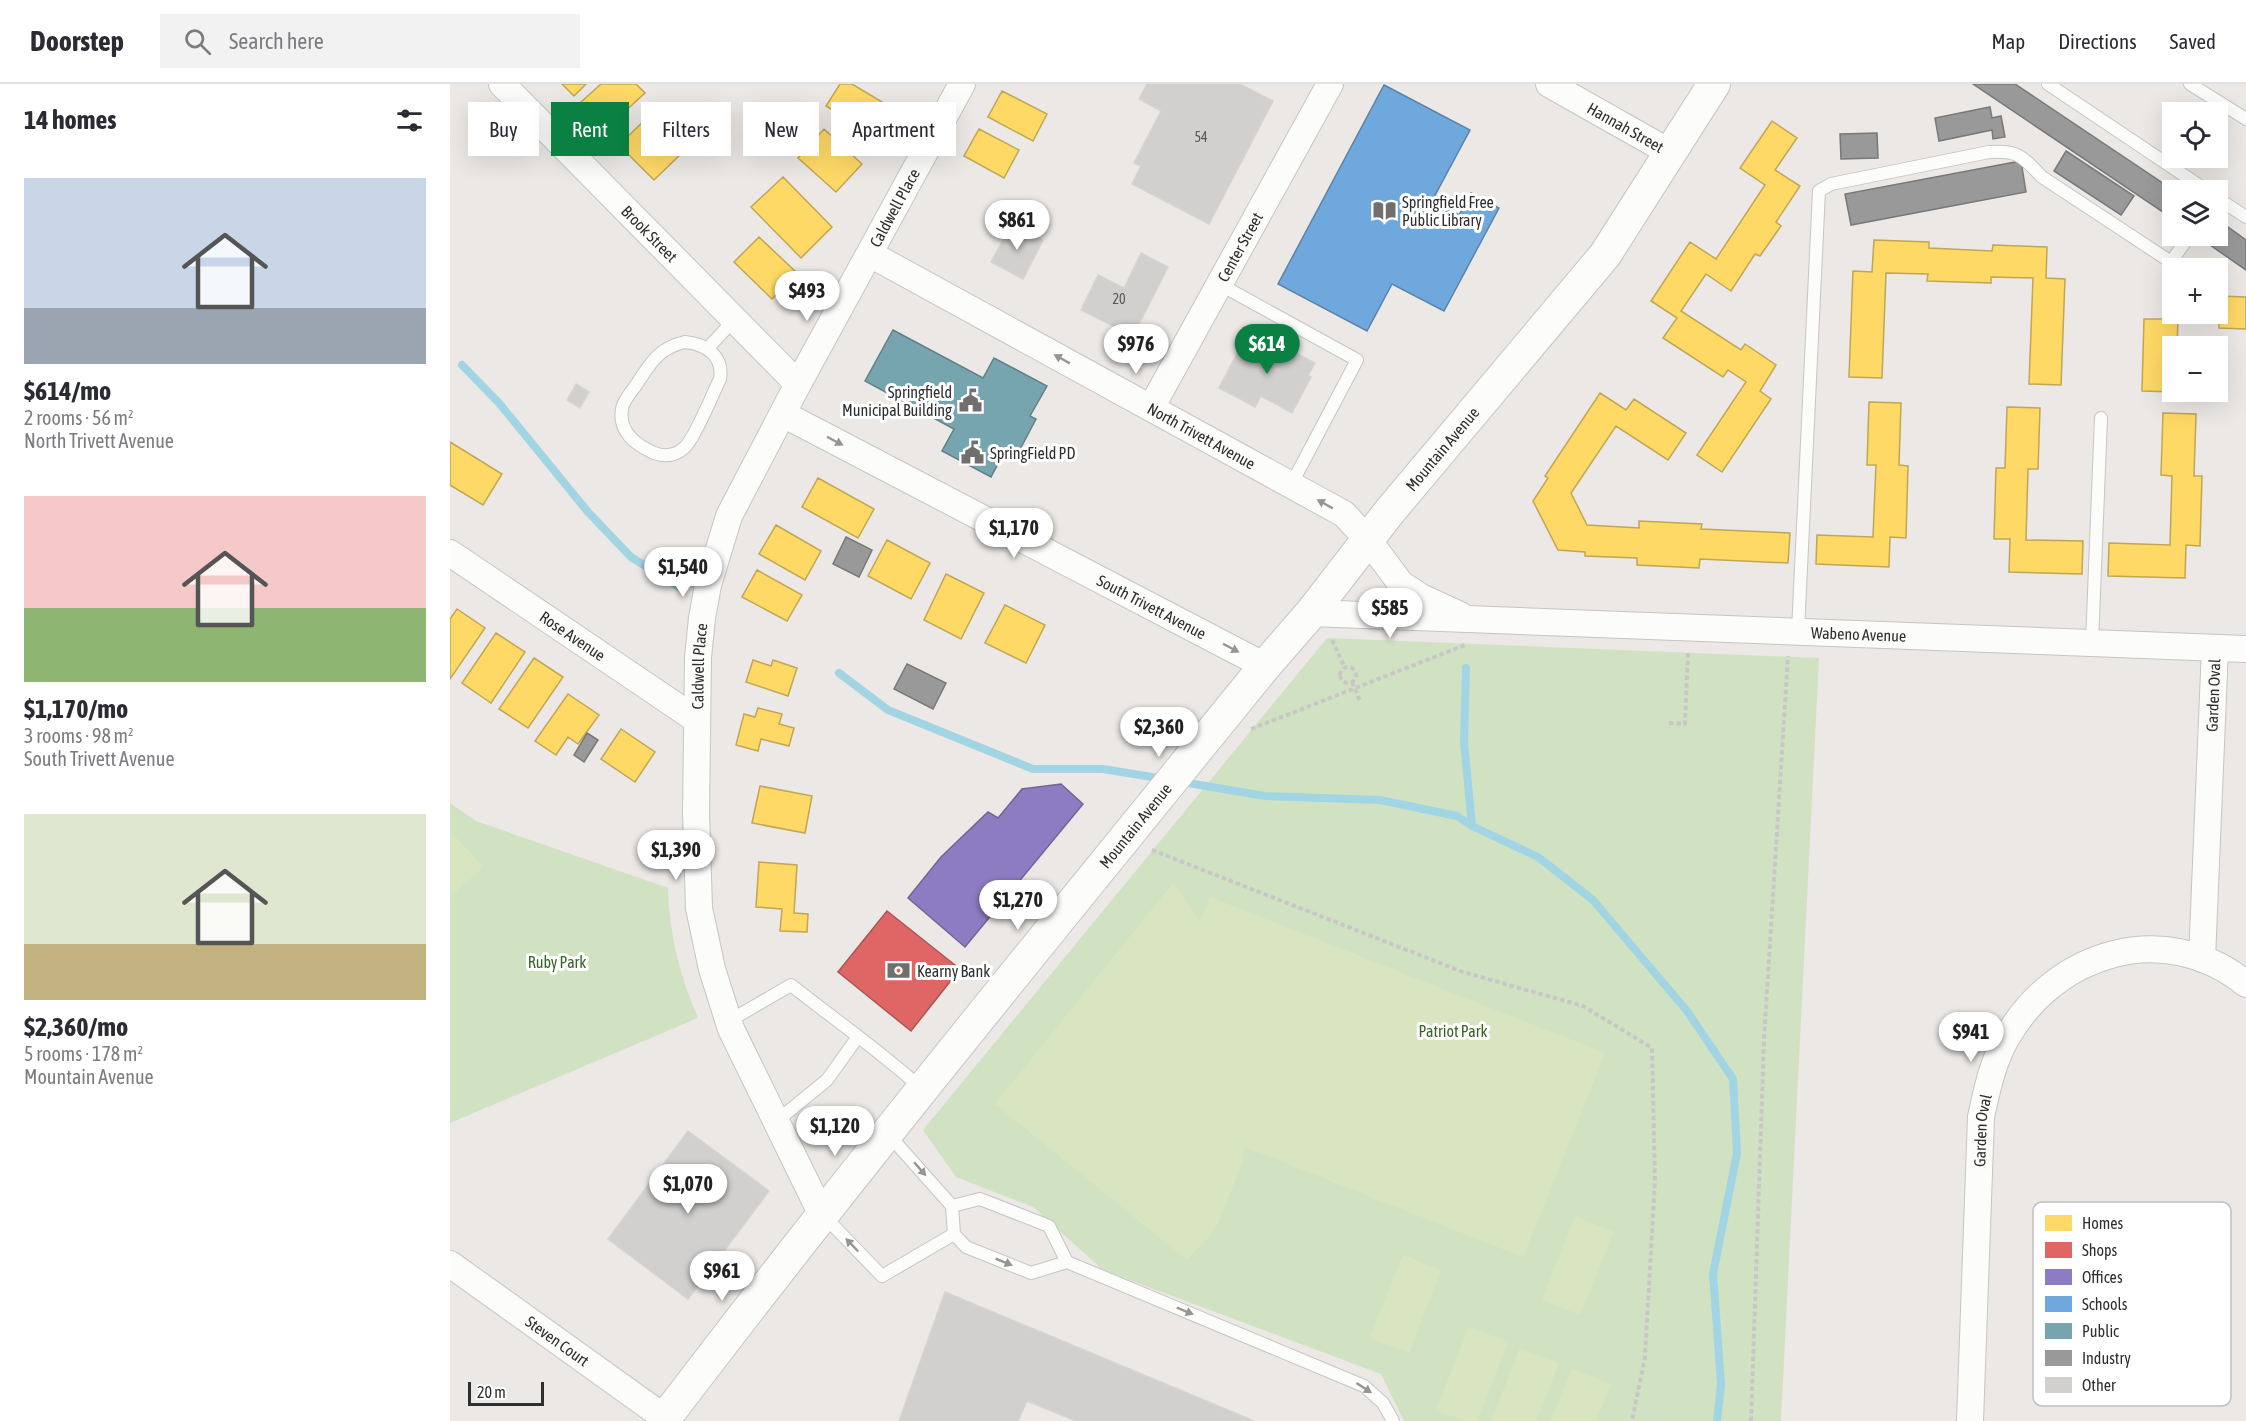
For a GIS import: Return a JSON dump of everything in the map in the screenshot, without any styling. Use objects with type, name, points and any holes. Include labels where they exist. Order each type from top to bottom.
[{"type":"street","name":"Brook Street","points":[[502,84],[798,384]]},
{"type":"street","name":"Caldwell Place","points":[[821,1213],[729,1022],[712,969],[699,908],[697,720],[702,618],[708,585],[729,516],[798,384],[962,84]]},
{"type":"street","name":"Center Street","points":[[1151,408],[1330,84]]},
{"type":"street","name":"Hannah Street","points":[[1549,84],[1671,153]]},
{"type":"street","name":"Mountain Avenue","points":[[664,1420],[821,1213],[888,1133],[921,1089],[1265,666],[1311,613],[1390,511],[1605,255],[1714,84]]},
{"type":"street","name":"North Trivett Avenue","points":[[870,254],[1344,514],[1369,541]]},
{"type":"street","name":"South Trivett Avenue","points":[[783,414],[1265,666]]},
{"type":"street","name":"Wabeno Avenue","points":[[1369,541],[1401,584],[1470,632]]},
{"type":"street","name":"Rose Avenue","points":[[450,553],[697,720]]},
{"type":"street","name":"Wabeno Avenue","points":[[1311,613],[1470,632],[1798,631],[2246,649]]},
{"type":"street","name":"Garden Oval","points":[[2202,959],[2215,648]]},
{"type":"street","name":"Garden Oval","points":[[1970,1421],[1981,1117],[1989,1076],[2006,1039],[2017,1022],[2045,991],[2091,960],[2123,951],[2156,950],[2202,959],[2235,975],[2246,984]]},
{"type":"street","name":"Steven Court","points":[[450,1264],[664,1420]]},
{"type":"lane","points":[[2048,84],[2191,180]]},
{"type":"lane","points":[[2190,84],[2246,119]]},
{"type":"lane","points":[[1798,631],[1820,191],[1831,184],[1989,152],[2010,151],[2026,160],[2042,177],[2171,262],[2182,246]]},
{"type":"lane","points":[[2228,205],[2246,217]]},
{"type":"lane","points":[[1219,284],[1357,360],[1291,485]]},
{"type":"lane","points":[[708,348],[734,320]]},
{"type":"lane","points":[[685,342],[708,348],[718,358],[722,370],[720,379],[686,447],[671,456],[660,455],[636,444],[627,435],[623,425],[622,408],[657,353],[670,345],[685,342]]},
{"type":"lane","points":[[2092,643],[2101,418]]},
{"type":"lane","points":[[729,1022],[791,985],[895,1065],[921,1089]]},
{"type":"lane","points":[[778,1120],[827,1080],[857,1038]]},
{"type":"lane","points":[[888,1133],[952,1206],[954,1234],[966,1247],[1031,1274],[1067,1262]]},
{"type":"lane","points":[[952,1206],[980,1199],[1049,1226],[1067,1262],[1364,1386],[1383,1403],[1393,1421]]},
{"type":"lane","points":[[821,1213],[882,1276],[954,1234]]},
{"type":"path","points":[[1251,729],[1355,688],[1470,632]]},
{"type":"path","points":[[1332,640],[1345,668]]},
{"type":"path","points":[[1669,723],[1685,724],[1688,652]]},
{"type":"path","points":[[1751,1421],[1764,1039],[1788,656]]},
{"type":"path","points":[[1352,682],[1356,673],[1351,667],[1345,668],[1341,671],[1341,678],[1352,682],[1360,701]]},
{"type":"path","points":[[1150,850],[1463,972],[1583,1006],[1652,1048],[1655,1180],[1645,1357],[1632,1421]]},
{"type":"green space","name":"Patriot Park","points":[[1327,638],[1819,658],[1781,1421],[1404,1421],[1381,1374],[1103,1270],[1033,1207],[956,1177],[923,1130]]},
{"type":"green space","name":"Ruby Park","points":[[450,803],[476,821],[668,888],[677,954],[698,1018],[450,1123]]},
{"type":"green space","points":[[450,831],[483,867],[450,898]]},
{"type":"green space","points":[[1173,883],[1200,921],[1210,897],[1605,1053],[1523,1257],[1245,1147],[1242,1164],[1215,1230],[1187,1260],[995,1104]]},
{"type":"green space","points":[[1575,1216],[1614,1232],[1580,1315],[1542,1300]]},
{"type":"green space","points":[[1403,1255],[1441,1270],[1409,1353],[1370,1338]]},
{"type":"green space","points":[[1469,1327],[1508,1342],[1477,1421],[1464,1421],[1436,1410]]},
{"type":"green space","points":[[1520,1348],[1559,1363],[1536,1421],[1491,1421]]},
{"type":"green space","points":[[1572,1369],[1611,1384],[1596,1421],[1551,1421]]},
{"type":"building: Homes","points":[[562,84],[586,84],[574,96]]},
{"type":"building: Homes","points":[[601,84],[636,84],[645,93],[629,108],[629,102],[581,102]]},
{"type":"building: Homes","points":[[840,84],[852,84],[882,102],[831,102],[831,109],[826,106]]},
{"type":"building: Homes","points":[[1002,91],[1047,114],[1033,141],[988,117]]},
{"type":"building: Homes","points":[[1772,121],[1797,138],[1775,170],[1800,186],[1776,222],[1781,226],[1760,256],[1755,254],[1731,291],[1706,274],[1681,311],[1741,350],[1745,344],[1776,365],[1760,391],[1771,399],[1722,472],[1697,455],[1746,382],[1728,370],[1723,377],[1663,338],[1677,318],[1651,301],[1690,242],[1716,259],[1765,185],[1740,168]]},
{"type":"building: Homes","points":[[641,124],[641,156],[679,156],[654,180],[629,155],[629,135]]},
{"type":"building: Homes","points":[[824,129],[831,135],[831,156],[853,156],[862,164],[836,192],[798,158],[800,156],[819,156],[819,135]]},
{"type":"building: Homes","points":[[979,129],[1019,150],[1004,178],[964,156]]},
{"type":"building: Homes","points":[[783,177],[832,227],[801,258],[751,207]]},
{"type":"building: Homes","points":[[759,237],[797,273],[772,299],[734,262]]},
{"type":"building: Homes","points":[[1874,240],[1929,242],[1929,248],[1992,251],[1993,245],[2047,247],[2046,278],[2065,279],[2061,385],[2029,384],[2033,278],[1991,277],[1991,283],[1927,281],[1928,274],[1886,273],[1882,378],[1849,377],[1853,271],[1872,272]]},
{"type":"building: Homes","points":[[2228,296],[2246,297],[2246,329],[2219,328],[2219,324],[2228,324]]},
{"type":"building: Homes","points":[[2144,319],[2162,319],[2162,324],[2178,324],[2177,336],[2162,336],[2162,392],[2142,391]]},
{"type":"building: Homes","points":[[1600,393],[1626,410],[1634,399],[1686,433],[1668,460],[1616,426],[1571,493],[1587,525],[1639,528],[1639,521],[1702,524],[1701,529],[1790,533],[1788,563],[1700,559],[1699,568],[1637,565],[1637,558],[1585,556],[1585,552],[1558,550],[1533,501],[1548,478],[1545,476]]},
{"type":"building: Homes","points":[[1869,402],[1901,403],[1899,465],[1908,466],[1906,538],[1890,537],[1889,567],[1816,564],[1817,535],[1873,537],[1876,465],[1867,465]]},
{"type":"building: Homes","points":[[2007,407],[2040,408],[2038,469],[2028,469],[2026,540],[2083,541],[2082,574],[2009,572],[2010,539],[1994,539],[1996,468],[2005,468]]},
{"type":"building: Homes","points":[[2163,413],[2196,414],[2194,476],[2202,476],[2200,546],[2186,545],[2185,578],[2108,576],[2109,543],[2170,545],[2172,476],[2161,475]]},
{"type":"building: Homes","points":[[450,442],[502,474],[483,505],[450,485]]},
{"type":"building: Homes","points":[[818,478],[874,509],[858,538],[802,507]]},
{"type":"building: Homes","points":[[776,525],[821,551],[805,580],[759,554]]},
{"type":"building: Homes","points":[[887,540],[930,563],[911,599],[868,576]]},
{"type":"building: Homes","points":[[757,570],[802,595],[787,621],[742,597]]},
{"type":"building: Homes","points":[[946,574],[984,593],[961,639],[924,620]]},
{"type":"building: Homes","points":[[1005,605],[1045,625],[1026,663],[985,643]]},
{"type":"building: Homes","points":[[457,609],[485,628],[450,679],[450,619]]},
{"type":"building: Homes","points":[[496,633],[525,652],[491,703],[462,683]]},
{"type":"building: Homes","points":[[534,658],[563,677],[528,728],[499,709]]},
{"type":"building: Homes","points":[[753,660],[771,666],[773,660],[797,668],[788,696],[746,682]]},
{"type":"building: Homes","points":[[568,694],[599,715],[578,744],[568,737],[556,755],[535,741]]},
{"type":"building: Homes","points":[[758,708],[782,714],[779,724],[794,728],[789,746],[761,739],[758,751],[736,745],[744,714],[755,717]]},
{"type":"building: Homes","points":[[621,729],[655,752],[635,782],[601,759]]},
{"type":"building: Homes","points":[[760,786],[812,796],[805,833],[752,823]]},
{"type":"building: Homes","points":[[759,862],[797,865],[794,913],[808,914],[807,932],[780,931],[782,909],[756,907]]},
{"type":"building: Shops","name":"Kearny Bank","points":[[887,911],[960,969],[911,1031],[838,972]]},
{"type":"building: Offices","points":[[1061,784],[1083,804],[965,947],[908,898],[941,857],[988,812],[998,818],[1022,789]]},
{"type":"building: Schools","name":"Springfield Free Public Library","points":[[1384,85],[1470,130],[1432,201],[1459,215],[1471,193],[1499,208],[1444,311],[1392,284],[1367,331],[1278,284]]},
{"type":"building: Public","name":"Springfield Municipal Building","points":[[893,330],[983,378],[994,358],[1047,386],[1030,416],[1036,419],[1017,455],[1006,449],[991,477],[942,451],[954,429],[865,381]]},
{"type":"building: Industry","points":[[1973,84],[2015,84],[2162,183],[2162,211]]},
{"type":"building: Industry","points":[[1990,107],[1992,118],[2001,116],[2005,137],[1993,139],[1992,130],[1939,141],[1935,118]]},
{"type":"building: Industry","points":[[1877,133],[1878,158],[1841,159],[1840,134]]},
{"type":"building: Industry","points":[[2066,151],[2134,196],[2121,215],[2054,171]]},
{"type":"building: Industry","points":[[2021,161],[2026,192],[1851,225],[1845,194]]},
{"type":"building: Industry","points":[[2228,227],[2246,240],[2246,270],[2211,246],[2228,246]]},
{"type":"building: Industry","points":[[846,537],[872,550],[859,577],[833,564]]},
{"type":"building: Industry","points":[[907,664],[946,683],[933,709],[894,689]]},
{"type":"building: Industry","points":[[587,733],[598,740],[584,762],[574,755]]},
{"type":"building: Other","points":[[1147,84],[1240,84],[1273,101],[1209,224],[1132,184],[1141,166],[1134,163],[1161,111],[1139,99]]},
{"type":"building: Other","points":[[1012,224],[1043,240],[1023,279],[991,262]]},
{"type":"building: Other","points":[[1141,253],[1168,267],[1133,336],[1081,310],[1098,275],[1124,288]]},
{"type":"building: Other","points":[[1248,333],[1286,353],[1288,349],[1315,363],[1308,375],[1311,377],[1292,413],[1261,396],[1255,407],[1219,388]]},
{"type":"building: Other","points":[[576,384],[589,392],[580,408],[567,400]]},
{"type":"building: Other","points":[[688,1131],[769,1191],[688,1299],[608,1239]]},
{"type":"building: Other","points":[[945,1292],[1254,1421],[1076,1421],[1027,1401],[1018,1421],[899,1421]]},
{"type":"waterway","points":[[462,365],[499,403],[588,512],[631,557],[679,587]]},
{"type":"waterway","points":[[1466,668],[1464,742],[1472,826]]},
{"type":"waterway","points":[[839,673],[888,710],[1033,769],[1103,769],[1164,779]]},
{"type":"waterway","points":[[1182,782],[1265,796],[1380,800],[1457,816],[1472,826],[1538,857],[1593,900],[1687,1011],[1733,1079],[1737,1153],[1713,1274],[1721,1384],[1717,1421]]},
{"type":"place","name":"Springfield Free Public Library","points":[[1384,211]]},
{"type":"place","name":"Springfield Municipal Building","points":[[970,401]]},
{"type":"place","name":"SpringField PD","points":[[972,453]]},
{"type":"place","name":"Kearny Bank","points":[[899,971]]}]
